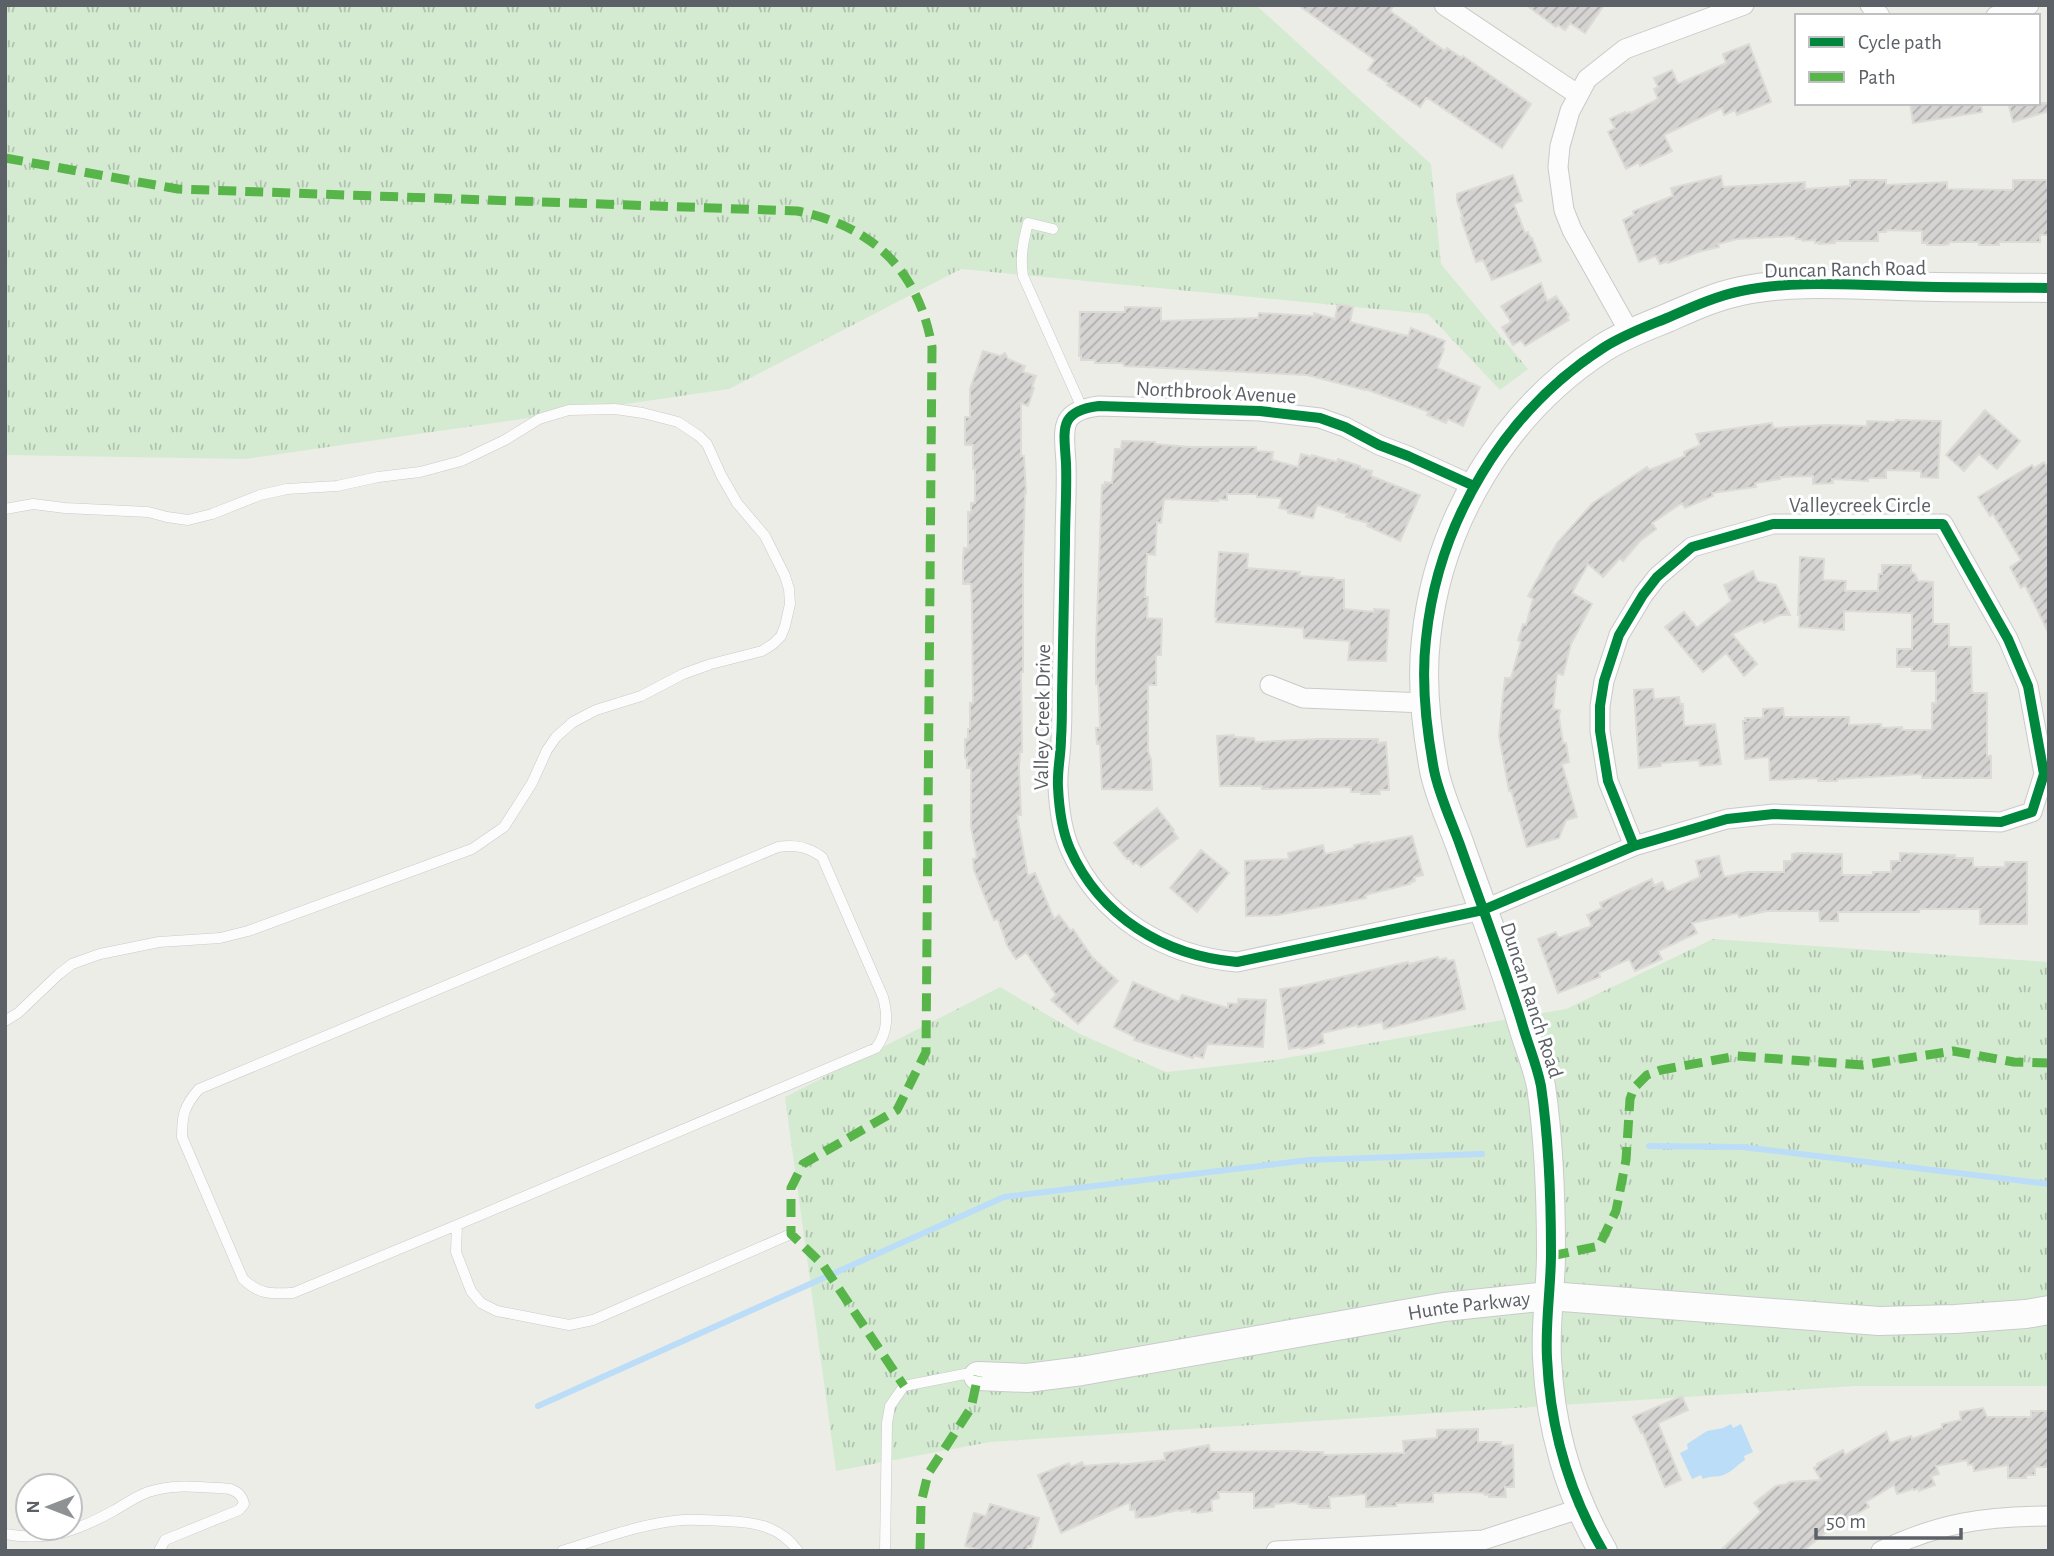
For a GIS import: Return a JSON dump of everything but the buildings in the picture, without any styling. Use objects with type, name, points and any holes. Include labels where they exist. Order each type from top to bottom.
[{"type":"street","points":[[1444,5],[1577,94]]},
{"type":"street","points":[[1630,333],[1572,230],[1564,209],[1558,167],[1560,146],[1570,111],[1587,79],[1625,49],[1744,5]]},
{"type":"street","points":[[2002,14],[2029,5]]},
{"type":"street","name":"Duncan Ranch Road","points":[[1603,1551],[1581,1508],[1561,1450],[1549,1389],[1546,1327],[1551,1256],[1549,1163],[1540,1082],[1511,987],[1434,774],[1424,704],[1426,639],[1435,586],[1447,545],[1474,486],[1507,437],[1550,390],[1585,361],[1630,333],[1687,309],[1738,292],[1784,285],[2049,288]]},
{"type":"street","name":"Northbrook Avenue","points":[[1077,412],[1099,406],[1261,411],[1320,418],[1474,486]]},
{"type":"street","name":"Valley Creek Drive","points":[[1077,412],[1063,432],[1066,464],[1058,787],[1069,848],[1098,895],[1126,922],[1176,950],[1237,962],[1483,910]]},
{"type":"street","name":"Valleycreek Circle","points":[[1483,910],[1634,846],[1727,819],[1774,814],[2001,822],[2032,812],[2044,774],[2028,686],[2005,633],[1943,524],[1773,524],[1692,547],[1657,577],[1630,614],[1619,635],[1606,671],[1601,706],[1600,732],[1608,781],[1634,846]]},
{"type":"street","points":[[1270,685],[1303,698],[1424,704]]},
{"type":"street","name":"Hunte Parkway","points":[[978,1376],[1027,1378],[1082,1371],[1444,1307],[1549,1296],[1879,1321],[1955,1319],[2049,1310]]},
{"type":"street","points":[[1276,1551],[1483,1540],[1581,1508]]},
{"type":"street","points":[[1881,1551],[1905,1539],[1959,1522],[2015,1515],[2049,1516]]},
{"type":"lane","points":[[1053,229],[1028,223],[1020,255],[1021,265],[1077,412]]},
{"type":"lane","points":[[5,509],[33,504],[148,512],[188,520],[212,514],[260,495],[286,489],[337,486],[420,472],[461,461],[551,414],[615,409],[678,422],[707,444],[720,475],[737,503],[765,536],[785,576],[790,604],[780,636],[762,651],[683,674],[641,696],[596,710],[573,722],[556,737],[547,750],[532,783],[503,827],[472,849],[248,931],[220,938],[159,942],[100,954],[72,964],[18,1013],[5,1021]]},
{"type":"lane","points":[[778,847],[802,847],[822,857],[883,997],[887,1013],[886,1028],[876,1048],[457,1225],[293,1293],[264,1293],[252,1288],[243,1279],[182,1137],[183,1112],[188,1101],[199,1089],[778,847]]},
{"type":"lane","points":[[457,1225],[456,1252],[471,1291],[481,1303],[497,1311],[569,1325],[593,1320],[791,1234]]},
{"type":"lane","points":[[885,1551],[887,1423],[890,1406],[904,1386],[965,1374],[978,1376]]},
{"type":"lane","points":[[5,1534],[27,1537],[65,1534],[146,1493],[173,1486],[230,1489],[243,1497],[244,1504],[239,1510],[164,1540],[159,1551]]},
{"type":"lane","points":[[562,1551],[655,1524],[684,1520],[744,1522],[769,1527],[778,1531],[798,1551]]},
{"type":"green space","points":[[5,5],[1256,5],[1431,164],[1441,264],[1528,369],[1500,390],[1428,314],[961,269],[729,389],[245,459],[5,455]]},
{"type":"green space","points":[[1713,939],[2049,962],[2049,1386],[1856,1386],[990,1442],[836,1471],[785,1097],[1000,987],[1078,1033],[1166,1072],[1274,1060],[1566,1009]]},
{"type":"water","points":[[1731,1424],[1733,1428],[1741,1424],[1753,1452],[1744,1456],[1745,1460],[1724,1475],[1703,1479],[1701,1475],[1692,1479],[1680,1453],[1688,1449],[1687,1444],[1707,1431]]},
{"type":"waterway","points":[[1649,1146],[1742,1147],[2049,1184]]},
{"type":"waterway","points":[[538,1406],[1004,1197],[1309,1160],[1482,1154]]},
{"type":"marked path","points":[[5,158],[178,189],[797,211],[824,218],[870,241],[888,256],[904,275],[926,320],[932,347],[926,1052],[897,1110],[803,1164],[791,1188],[791,1234],[823,1265],[904,1386]]},
{"type":"marked path","points":[[1551,1256],[1599,1246],[1616,1211],[1626,1160],[1630,1099],[1634,1088],[1647,1075],[1737,1056],[1863,1065],[1953,1051],[2014,1062],[2049,1063]]},
{"type":"marked path","points":[[920,1551],[921,1503],[928,1474],[971,1408],[978,1376]]},
{"type":"cycle path","points":[[1603,1551],[1571,1482],[1552,1409],[1547,1345],[1551,1266],[1550,1190],[1541,1086],[1501,958],[1439,789],[1431,754],[1425,705],[1426,639],[1433,596],[1445,553],[1461,512],[1507,437],[1535,404],[1567,374],[1618,339],[1722,296],[1780,285],[2049,288]]},
{"type":"cycle path","points":[[1474,486],[1320,418],[1260,411],[1099,406],[1086,408],[1070,417],[1065,431],[1062,718],[1058,781],[1061,819],[1070,849],[1099,894],[1117,913],[1138,929],[1160,942],[1185,951],[1237,962],[1483,910],[1634,846],[1727,819],[1774,814],[2001,822],[2032,812],[2044,774],[2028,686],[2008,639],[1943,524],[1773,524],[1692,547],[1657,577],[1619,635],[1604,681],[1600,706],[1600,731],[1608,781],[1634,846]]}]
